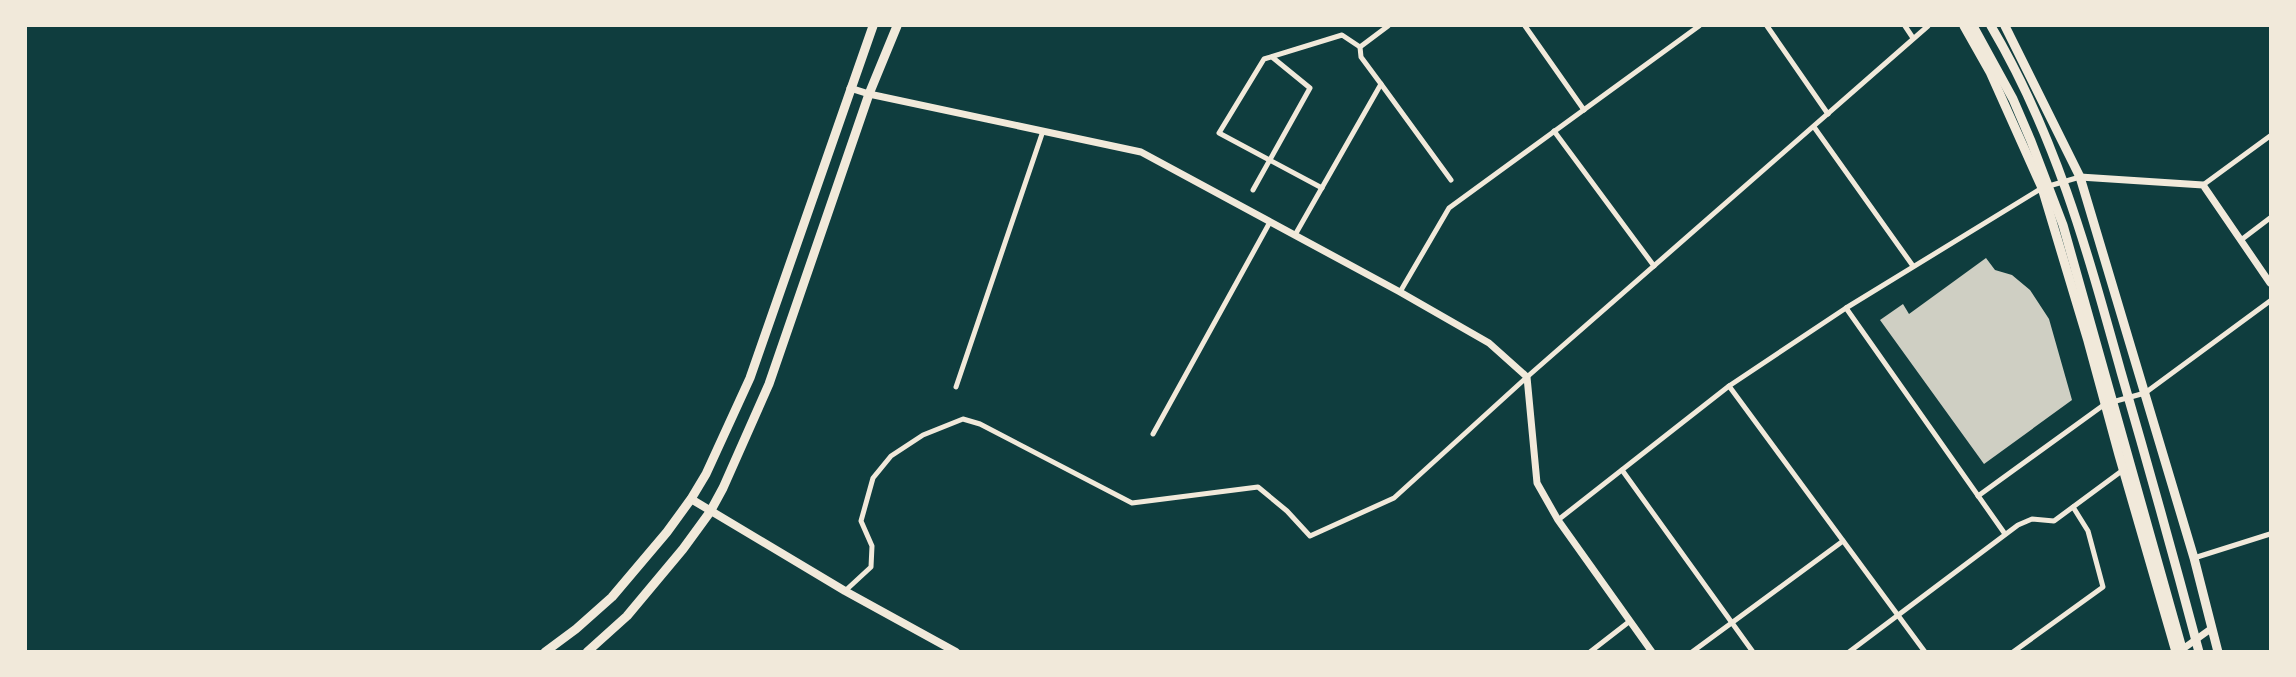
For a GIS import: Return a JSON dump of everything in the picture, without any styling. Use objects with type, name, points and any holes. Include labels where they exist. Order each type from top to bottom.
[{"type":"main road","points":[[545,651],[576,629],[612,597],[691,499],[706,474],[750,378],[873,26]]},
{"type":"main road","points":[[588,651],[627,616],[683,549],[710,512],[769,384],[869,94],[897,26]]},
{"type":"main road","points":[[1964,26],[1990,72],[2042,188],[2088,341],[2123,470],[2179,651]]},
{"type":"main road","points":[[1973,26],[2013,99],[2036,151],[2063,225],[2179,651]]},
{"type":"main road","points":[[1991,26],[2032,102],[2070,199],[2098,287],[2199,651]]},
{"type":"main road","points":[[2005,26],[2080,177],[2194,558],[2218,651]]},
{"type":"main road","points":[[691,499],[845,591],[956,651]]},
{"type":"street","points":[[1360,47],[1388,26]]},
{"type":"street","points":[[1525,26],[1584,110]]},
{"type":"street","points":[[1400,292],[1449,208],[1700,26]]},
{"type":"street","points":[[1767,26],[1828,114]]},
{"type":"street","points":[[1905,26],[1913,38]]},
{"type":"street","points":[[845,591],[871,567],[872,546],[861,521],[873,478],[891,456],[922,435],[963,419],[980,424],[1132,503],[1258,488],[1287,512],[1310,536],[1394,498],[1527,377],[1928,26]]},
{"type":"street","points":[[1322,188],[1219,133],[1264,59],[1342,35],[1360,47]]},
{"type":"street","points":[[1360,47],[1361,57],[1451,180]]},
{"type":"street","points":[[1253,190],[1310,88],[1272,57]]},
{"type":"street","points":[[1295,235],[1381,84]]},
{"type":"street","points":[[850,88],[1140,152],[1400,292],[1489,343],[1527,377],[1537,483],[1558,520],[1652,651]]},
{"type":"street","points":[[1814,127],[1913,266]]},
{"type":"street","points":[[956,387],[1043,131]]},
{"type":"street","points":[[1554,131],[1654,266]]},
{"type":"street","points":[[1558,520],[1729,386],[1846,308],[2042,188],[2080,177],[2203,185],[2271,136]]},
{"type":"street","points":[[2203,185],[2271,283]]},
{"type":"street","points":[[2241,240],[2271,218]]},
{"type":"street","points":[[1153,434],[1270,222]]},
{"type":"street","points":[[1978,496],[2105,404],[2145,393],[2271,301]]},
{"type":"street","points":[[1846,308],[2006,534]]},
{"type":"street","points":[[1729,386],[1925,651]]},
{"type":"street","points":[[1622,470],[1753,651]]},
{"type":"street","points":[[1849,651],[2018,525],[2032,519],[2054,521],[2123,470]]},
{"type":"street","points":[[2013,651],[2103,586],[2088,531],[2073,507]]},
{"type":"street","points":[[2194,558],[2271,534]]},
{"type":"street","points":[[1692,651],[1843,541]]},
{"type":"street","points":[[1590,651],[1630,621]]},
{"type":"street","points":[[2179,651],[2212,628]]},
{"type":"building","points":[[1986,258],[1995,270],[2012,275],[2030,290],[2049,319],[2072,400],[1984,464],[1880,320],[1903,304],[1909,314]]}]
